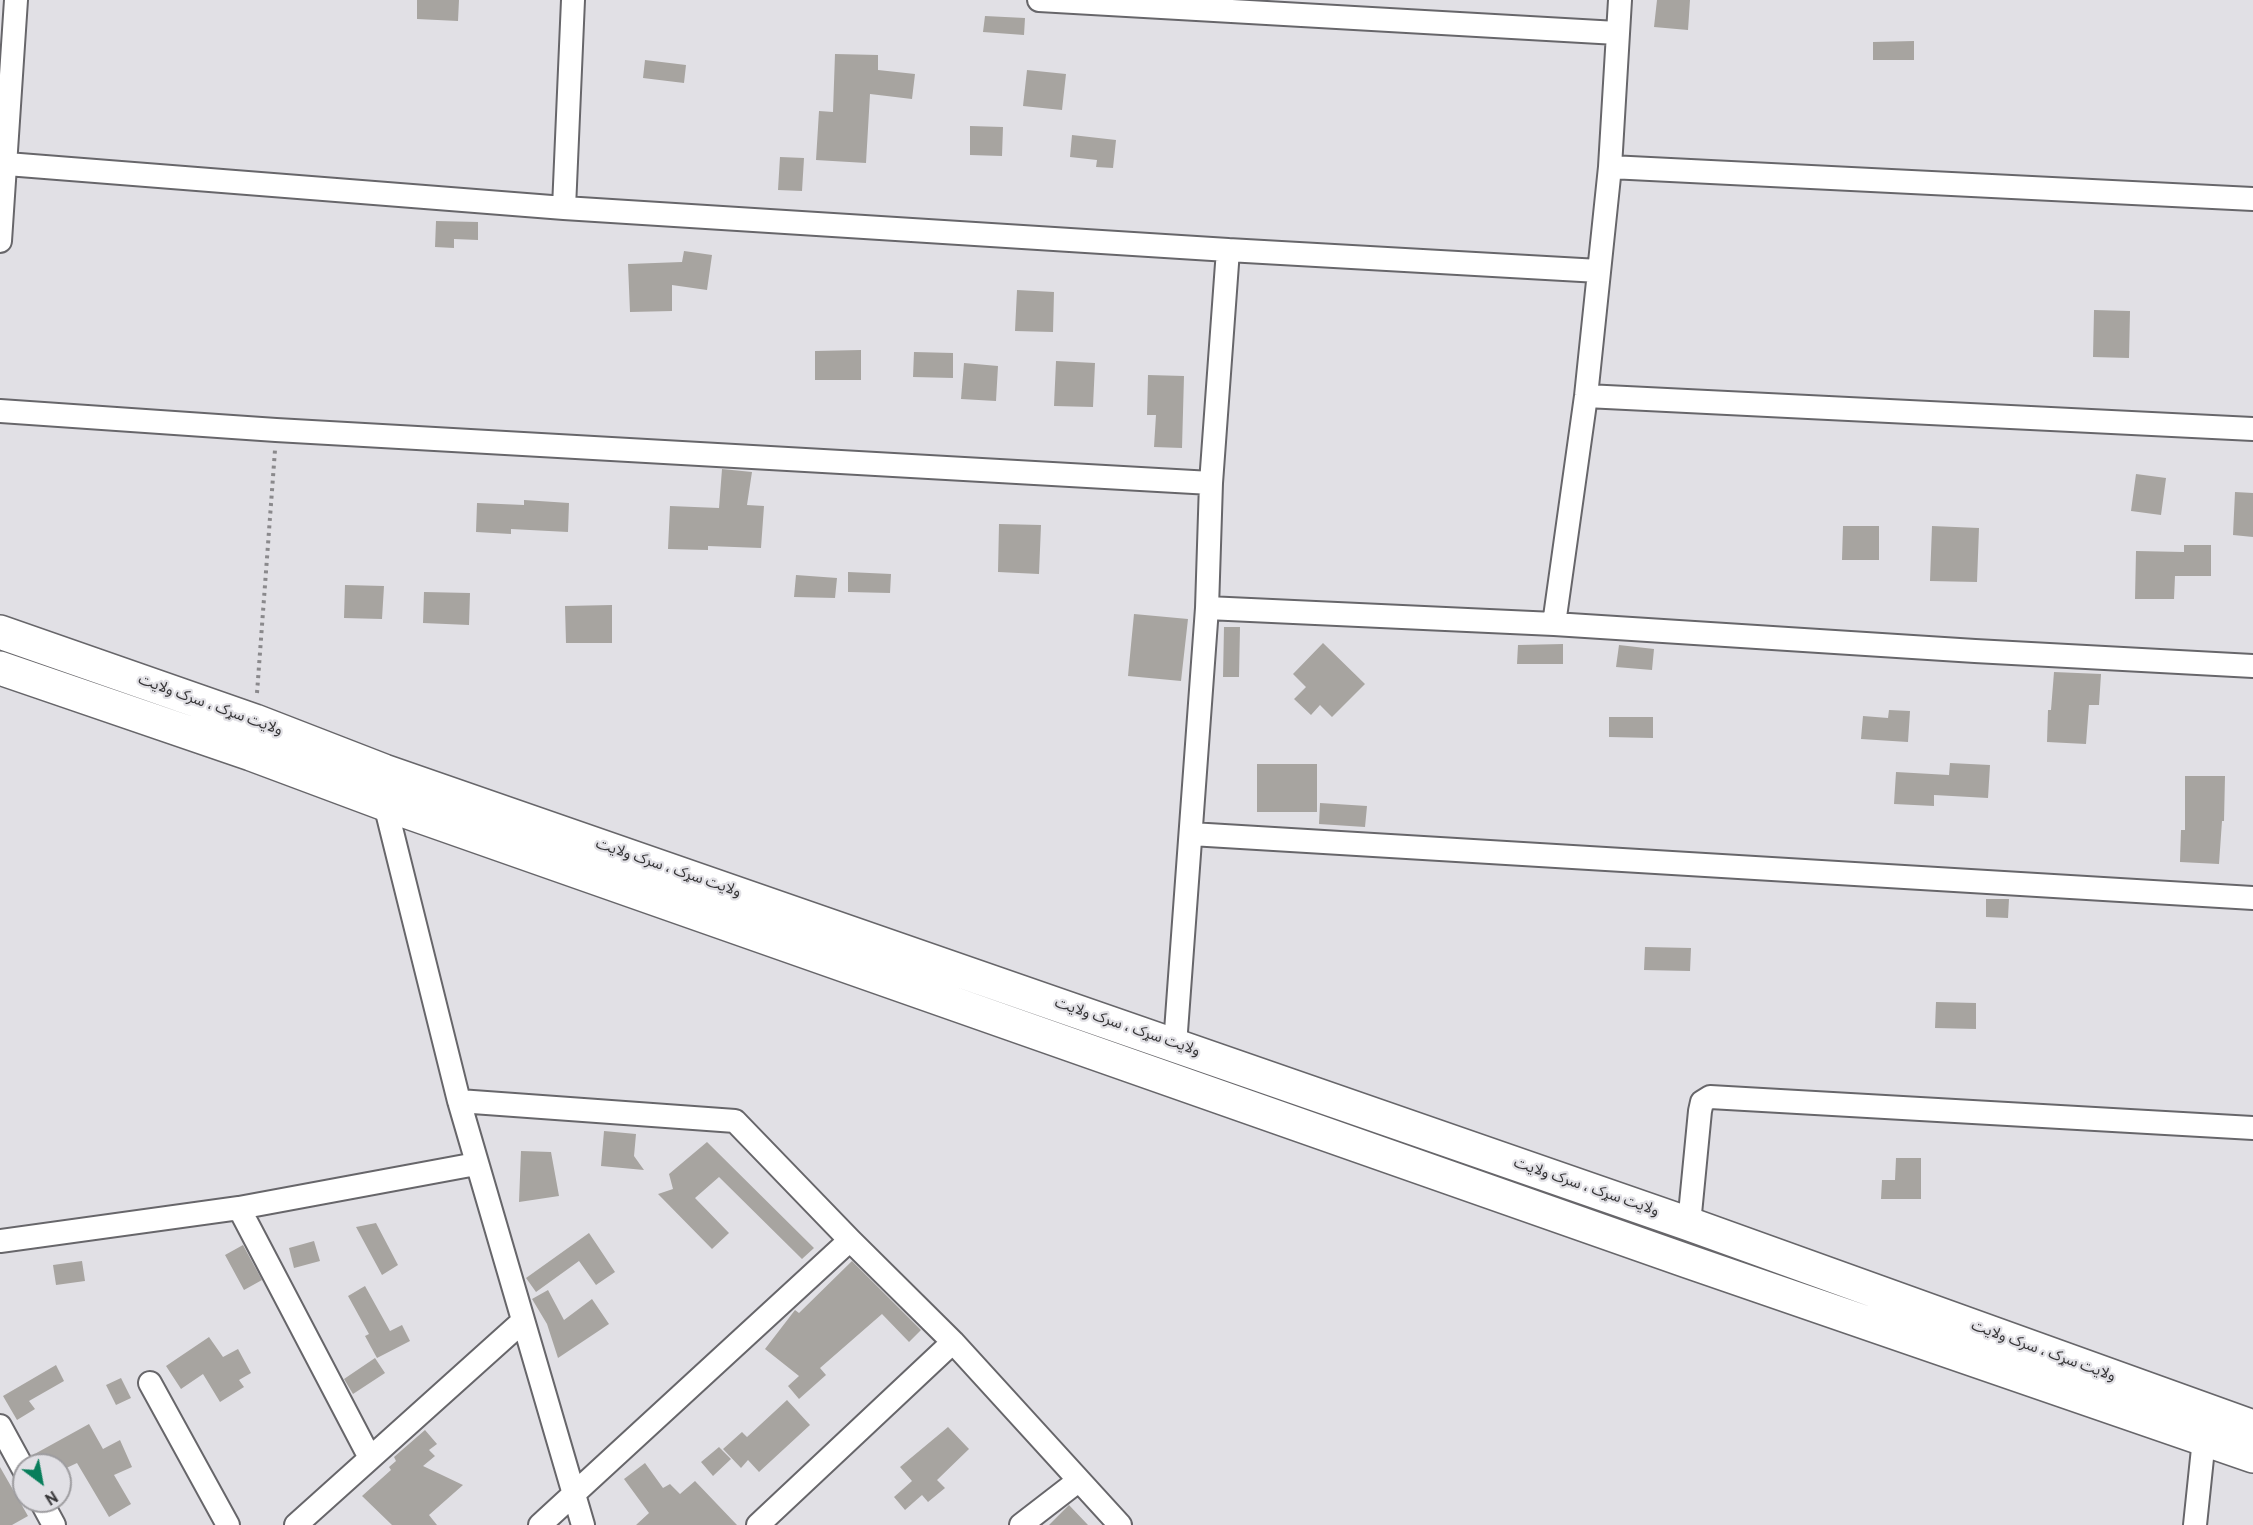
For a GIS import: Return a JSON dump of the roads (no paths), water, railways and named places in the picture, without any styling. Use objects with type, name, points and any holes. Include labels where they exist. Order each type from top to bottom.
[{"type":"main road","name":"ولایت سړک ، سرک ولایت","points":[[0,632],[255,721],[384,771],[1689,1224],[2253,1427]]},
{"type":"main road","name":"ولایت سړک ، سرک ولایت","points":[[0,668],[251,754],[385,804],[1687,1261],[2253,1456]]},
{"type":"street","points":[[0,241],[16,0]]},
{"type":"street","points":[[564,208],[573,0]]},
{"type":"street","points":[[1039,0],[1617,33]]},
{"type":"street","points":[[1554,624],[1586,396],[1610,167],[1620,0]]},
{"type":"street","points":[[6,164],[564,208],[1599,271]]},
{"type":"street","points":[[1610,167],[2253,199]]},
{"type":"street","points":[[1175,1045],[1207,608],[1211,483],[1228,250]]},
{"type":"street","points":[[1586,396],[2253,429]]},
{"type":"street","points":[[0,411],[276,430],[1211,483]]},
{"type":"street","points":[[1207,608],[1554,624],[2253,666]]},
{"type":"street","points":[[384,771],[385,804],[459,1101],[583,1525]]},
{"type":"street","points":[[1191,834],[2253,898]]},
{"type":"street","points":[[1689,1224],[1700,1111],[1702,1102],[1710,1097],[2253,1128]]},
{"type":"street","points":[[459,1101],[735,1121],[953,1342],[1120,1525]]},
{"type":"street","points":[[0,1241],[239,1208],[476,1164]]},
{"type":"street","points":[[239,1208],[370,1458]]},
{"type":"street","points":[[540,1525],[850,1240]]},
{"type":"street","points":[[296,1525],[523,1322]]},
{"type":"street","points":[[758,1525],[953,1342]]},
{"type":"street","points":[[150,1383],[228,1525]]},
{"type":"street","points":[[0,1426],[15,1453]]},
{"type":"street","points":[[2195,1525],[2204,1439]]},
{"type":"street","points":[[1021,1525],[1078,1481]]}]
